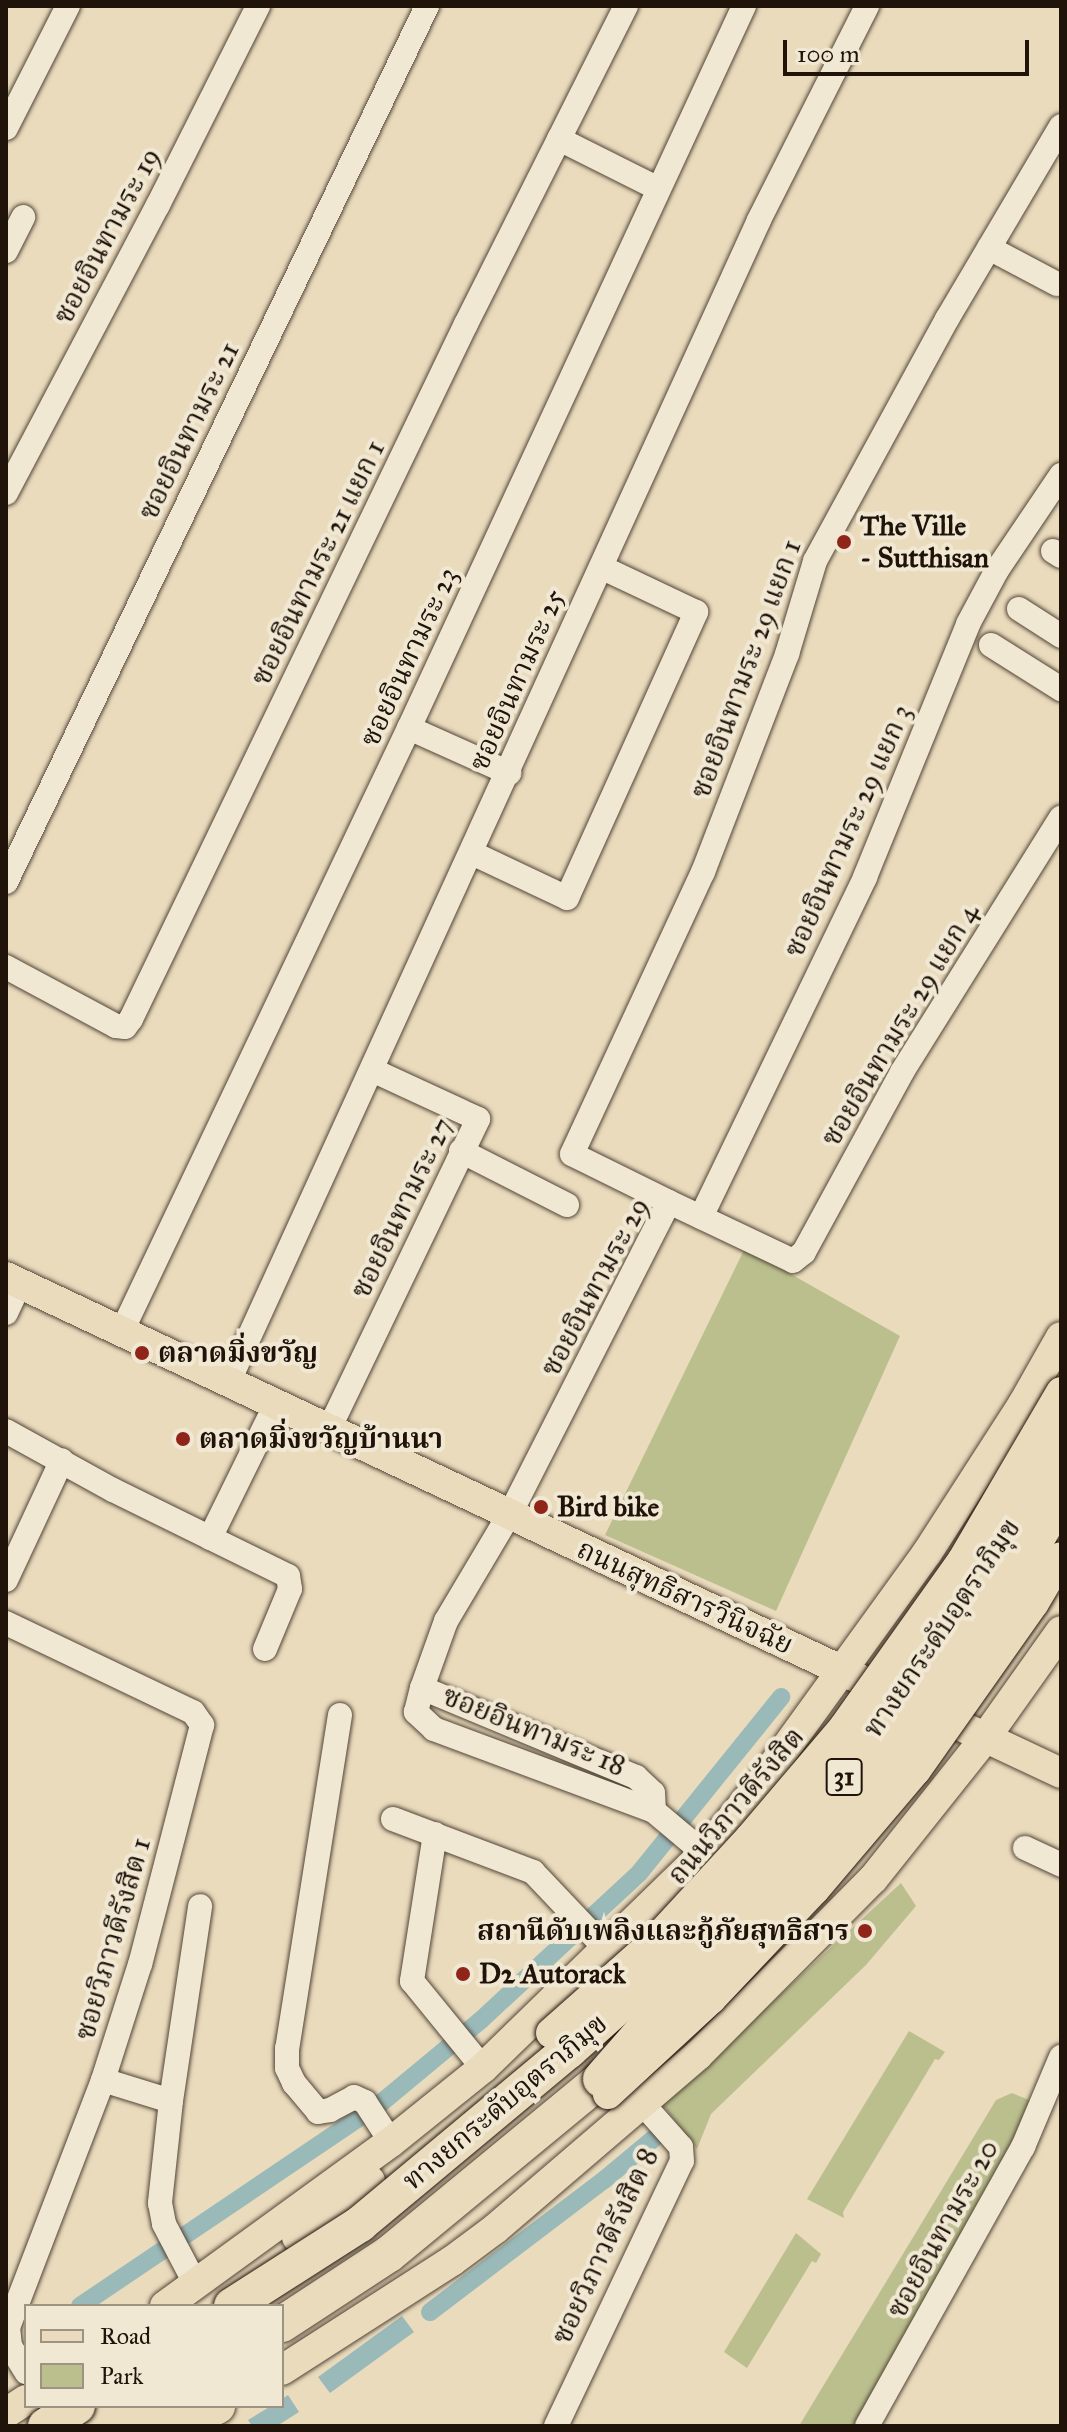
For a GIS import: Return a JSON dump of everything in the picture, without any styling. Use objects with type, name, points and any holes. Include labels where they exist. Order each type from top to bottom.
[{"type":"highway","name":"ทางยกระดับอุตราภิมุข","points":[[235,2304],[360,2224],[569,2050],[672,1958],[770,1854],[869,1738],[986,1572],[1061,1442]]},
{"type":"highway","name":"ถนนวิภาวดีรังสิต","points":[[246,2304],[362,2230],[561,2044],[674,1963],[765,1870],[872,1744],[989,1577],[1061,1454]]},
{"type":"highway","name":"ทางยกระดับอุตราภิมุข","points":[[275,2304],[370,2241],[585,2066],[687,1974],[789,1866],[888,1749],[1004,1580],[1061,1484]]},
{"type":"highway","name":"31","points":[[284,2323],[389,2254],[604,2087],[689,1978],[793,1872],[890,1757],[1008,1587],[1061,1497]]},
{"type":"highway","points":[[45,2426],[76,2408]]},
{"type":"highway","points":[[91,2426],[118,2408]]},
{"type":"highway","points":[[131,2426],[155,2408]]},
{"type":"highway","points":[[177,2426],[213,2408]]},
{"type":"main road","name":"ถนนสุทธิสารวินิจฉัย","points":[[13,1280],[1061,1773]]},
{"type":"main road","name":"ถนนวิภาวดีรังสิต","points":[[168,2304],[199,2284],[378,2121],[600,1942],[682,1837],[759,1785],[927,1553],[985,1466],[1061,1337]]},
{"type":"main road","name":"31","points":[[199,2284],[271,2253],[312,2226],[561,2044],[750,1838],[844,1727],[962,1561],[1061,1392]]},
{"type":"main road","points":[[985,1466],[994,1487],[1009,1503],[1061,1531]]},
{"type":"main road","points":[[927,1553],[925,1601],[937,1623],[983,1652],[1027,1648],[1060,1634]]},
{"type":"main road","name":"31","points":[[312,2352],[382,2276],[711,1999],[815,1889],[916,1770],[1034,1603],[1061,1557]]},
{"type":"main road","name":"31","points":[[284,2369],[495,2229],[698,2055],[804,1952],[873,1879],[985,1738],[1060,1634]]},
{"type":"main road","points":[[759,1785],[800,1761],[826,1764],[882,1807],[888,1829],[873,1879]]},
{"type":"main road","points":[[682,1837],[735,1860],[797,1916],[804,1952]]},
{"type":"main road","points":[[6,2413],[24,2401]]},
{"type":"main road","points":[[196,2426],[223,2408]]},
{"type":"street","points":[[6,128],[68,6]]},
{"type":"street","name":"ซอยอินทามระ 19","points":[[6,493],[158,205],[258,6]]},
{"type":"street","name":"ซอยอินทามระ 21","points":[[6,882],[427,6]]},
{"type":"street","name":"ซอยอินทามระ 21 แยก 1","points":[[6,967],[116,1026],[125,1027],[131,1019],[626,6]]},
{"type":"street","name":"ซอยอินทามระ 23","points":[[122,1331],[409,728],[744,6]]},
{"type":"street","name":"ซอยอินทามระ 25","points":[[229,1381],[759,220],[867,6]]},
{"type":"street","name":"ซอยอินทามระ 29 แยก 1","points":[[669,1202],[572,1154],[703,872],[787,654],[815,561],[989,248],[1061,126]]},
{"type":"street","points":[[559,139],[657,188]]},
{"type":"street","points":[[6,251],[23,217]]},
{"type":"street","points":[[989,248],[1057,284]]},
{"type":"street","name":"ซอยอินทามระ 29 แยก 3","points":[[701,1217],[865,877],[968,624],[997,570],[1061,475]]},
{"type":"street","points":[[472,853],[567,898],[580,870],[696,612],[601,567]]},
{"type":"street","points":[[1019,609],[1061,636]]},
{"type":"street","points":[[991,645],[1061,689]]},
{"type":"street","points":[[409,728],[509,773]]},
{"type":"street","name":"ซอยอินทามระ 29 แยก 4","points":[[793,1261],[804,1252],[902,1072],[1061,818]]},
{"type":"street","name":"ซอยอินทามระ 27","points":[[329,1429],[478,1119],[372,1070]]},
{"type":"street","points":[[461,1151],[567,1205]]},
{"type":"street","name":"ซอยอินทามระ 29","points":[[508,1515],[669,1202],[793,1261]]},
{"type":"street","points":[[6,1313],[13,1280]]},
{"type":"street","points":[[210,1538],[276,1404]]},
{"type":"street","points":[[6,1431],[210,1538],[284,1573],[291,1580],[265,1649]]},
{"type":"street","points":[[6,1580],[62,1460]]},
{"type":"street","name":"ซอยอินทามระ 18","points":[[508,1515],[446,1621],[416,1712],[434,1729],[682,1837]]},
{"type":"street","name":"ซอยวิภาวดีรังสิต 1","points":[[6,1623],[193,1712],[202,1725],[140,1964],[103,2080],[8,2327],[10,2346],[24,2369]]},
{"type":"street","name":"ซอยอินทามระ 18","points":[[422,1688],[636,1777],[653,1793],[682,1837]]},
{"type":"street","points":[[340,1715],[287,2048],[287,2068],[294,2083],[318,2112],[330,2110],[347,2098],[378,2121]]},
{"type":"street","points":[[393,1819],[533,1872],[600,1942]]},
{"type":"street","points":[[435,1834],[412,1981],[467,2048]]},
{"type":"street","points":[[1025,1848],[1061,1865]]},
{"type":"street","points":[[199,2284],[164,2224],[160,2203],[171,2101],[200,1906]]},
{"type":"street","name":"ซอยอินทามระ 20","points":[[874,2423],[1023,2147],[1061,2057]]},
{"type":"street","points":[[103,2080],[171,2101]]},
{"type":"street","name":"ซอยวิภาวดีรังสิต 8","points":[[556,2426],[682,2161],[681,2147],[641,2102]]},
{"type":"green space","points":[[745,1248],[900,1336],[776,1611],[605,1535]]},
{"type":"green space","points":[[901,1883],[916,1906],[866,1965],[711,2114],[697,2149],[662,2104]]},
{"type":"green space","points":[[909,2031],[945,2052],[939,2060],[935,2059],[843,2212],[844,2218],[807,2199]]},
{"type":"green space","points":[[1012,2093],[1034,2102],[1014,2150],[855,2426],[799,2426],[996,2100]]},
{"type":"green space","points":[[796,2233],[821,2254],[816,2263],[812,2261],[747,2368],[724,2352]]},
{"type":"water","points":[[402,2316],[414,2332],[330,2393],[318,2377]]},
{"type":"water","points":[[288,2395],[299,2412],[277,2426],[252,2426],[248,2420],[268,2408],[284,2408],[284,2398]]},
{"type":"waterway","points":[[83,2304],[381,2103],[481,2020],[640,1872],[781,1697]]},
{"type":"waterway","points":[[430,2312],[604,2180],[659,2134]]},
{"type":"place","name":"The Ville - Sutthisan","points":[[844,542]]},
{"type":"place","name":"ตลาดมิ่งขวัญ","points":[[142,1353]]},
{"type":"place","name":"ตลาดมิ่งขวัญบ้านนา","points":[[183,1439]]},
{"type":"place","name":"Bird bike","points":[[541,1507]]},
{"type":"place","name":"สถานีดับเพลิงและกู้ภัยสุทธิสาร","points":[[865,1931]]},
{"type":"place","name":"D2 Autorack","points":[[463,1974]]}]
